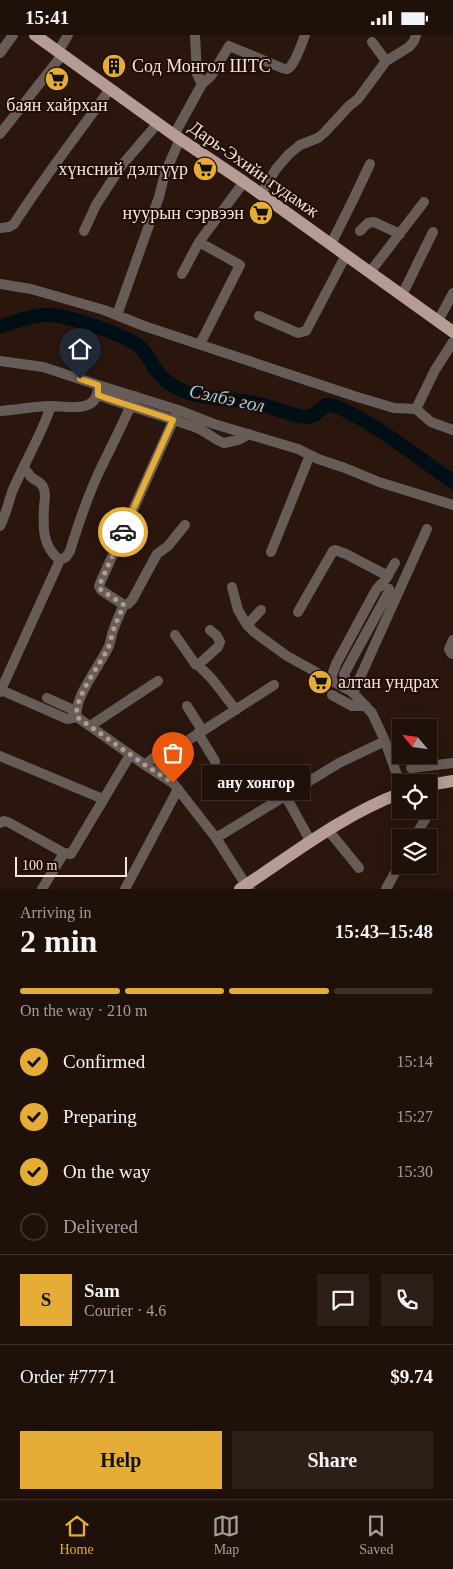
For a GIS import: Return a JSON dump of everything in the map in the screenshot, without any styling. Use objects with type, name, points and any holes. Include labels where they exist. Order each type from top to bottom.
[{"type":"main road","name":"Дарь-Эхийн гудамж","points":[[35,35],[453,332]]},
{"type":"main road","points":[[437,784],[453,781]]},
{"type":"main road","points":[[246,888],[328,830],[373,805],[392,797]]},
{"type":"street","points":[[0,53],[13,35]]},
{"type":"street","points":[[0,134],[60,53],[68,35]]},
{"type":"street","points":[[195,35],[197,74],[202,84]]},
{"type":"street","points":[[117,315],[159,197],[177,137],[202,84],[211,75],[229,46],[233,35]]},
{"type":"street","points":[[229,46],[287,69],[294,60],[305,35]]},
{"type":"street","points":[[260,194],[288,154],[300,145],[318,138],[324,133],[358,99],[386,61],[409,47],[416,35]]},
{"type":"street","points":[[372,42],[386,61]]},
{"type":"street","points":[[0,229],[14,224],[35,190],[73,142],[110,89]]},
{"type":"street","points":[[84,231],[96,205],[122,165],[158,123]]},
{"type":"street","points":[[331,244],[370,164]]},
{"type":"street","points":[[182,274],[199,242],[244,182]]},
{"type":"street","points":[[370,272],[424,202]]},
{"type":"street","points":[[360,231],[368,223],[374,222],[400,235]]},
{"type":"street","points":[[402,295],[433,232]]},
{"type":"street","points":[[199,242],[240,265],[200,344]]},
{"type":"street","points":[[259,316],[298,333],[306,331],[346,255]]},
{"type":"street","points":[[0,284],[31,289],[117,315],[144,326],[354,396],[394,408],[416,409],[431,422],[453,430]]},
{"type":"street","points":[[438,321],[453,293]]},
{"type":"street","points":[[416,409],[435,370],[453,342]]},
{"type":"street","points":[[0,361],[42,367],[98,390],[131,407],[144,409],[200,429],[224,443],[249,435]]},
{"type":"street","points":[[98,390],[135,396],[214,424],[298,449],[379,482],[453,505]]},
{"type":"street","points":[[0,411],[51,406],[72,409],[84,406],[94,400],[98,390]]},
{"type":"street","points":[[76,714],[67,719],[0,691],[60,560],[66,557],[70,551],[86,502],[122,428],[135,396]]},
{"type":"street","points":[[0,526],[7,513],[12,493],[46,422],[51,406]]},
{"type":"street","points":[[124,605],[101,590],[99,586],[100,581],[178,410]]},
{"type":"street","points":[[271,552],[310,455]]},
{"type":"street","points":[[24,468],[33,479],[43,486],[45,499],[43,521],[46,543],[60,560]]},
{"type":"street","points":[[76,714],[77,705],[110,645],[114,627],[124,605],[132,600],[157,554],[168,546],[185,525]]},
{"type":"street","points":[[351,691],[428,529]]},
{"type":"street","points":[[298,612],[330,554],[335,550],[346,554],[384,580],[389,589],[344,674],[351,691]]},
{"type":"street","points":[[330,681],[336,664],[376,590],[395,563]]},
{"type":"street","points":[[232,587],[238,610],[247,625],[254,632],[287,656],[351,691],[366,706],[372,713],[385,741],[397,774]]},
{"type":"street","points":[[247,625],[261,610]]},
{"type":"street","points":[[198,665],[218,647],[220,642],[217,636],[210,630]]},
{"type":"street","points":[[175,635],[196,665],[212,679],[236,710]]},
{"type":"street","points":[[453,640],[449,649],[453,654]]},
{"type":"street","points":[[90,726],[158,681]]},
{"type":"street","points":[[145,765],[158,754],[166,753],[274,685]]},
{"type":"street","points":[[332,695],[352,706],[366,706]]},
{"type":"street","points":[[47,698],[76,714],[130,755],[173,783],[216,837],[246,888]]},
{"type":"street","points":[[187,706],[215,761]]},
{"type":"street","points":[[216,837],[339,763],[385,741]]},
{"type":"street","points":[[0,823],[8,822],[64,853],[71,854],[130,755]]},
{"type":"street","points":[[0,756],[103,799]]},
{"type":"street","points":[[411,769],[453,763]]},
{"type":"street","points":[[125,889],[178,789]]},
{"type":"street","points":[[285,795],[311,842]]},
{"type":"street","points":[[328,830],[359,868]]},
{"type":"street","points":[[42,889],[64,853]]},
{"type":"street","points":[[386,889],[394,874]]},
{"type":"waterway","name":"Сэлбэ гол","points":[[0,327],[22,319],[44,315],[65,317],[109,331],[134,343],[143,350],[156,370],[165,379],[175,387],[188,393],[261,404],[306,417],[314,415],[326,405],[337,407],[370,425],[453,482]]},
{"type":"way so far","points":[[123,532],[99,586],[101,590],[124,605],[114,627],[110,645],[77,705],[77,717],[173,783]]},
{"type":"place","name":"Сод Монгол ШТС","points":[[114,66]]},
{"type":"place","name":"баян хайрхан","points":[[57,79]]},
{"type":"place","name":"хүнсний дэлгүүр","points":[[205,169]]},
{"type":"place","name":"нуурын сэрвээн","points":[[261,213]]},
{"type":"place","name":"алтан ундрах","points":[[320,682]]},
{"type":"place","name":"ану хонгор","points":[[173,783]]},
{"type":"route","points":[[80,379],[98,385],[98,395],[173,420],[123,532]]}]
